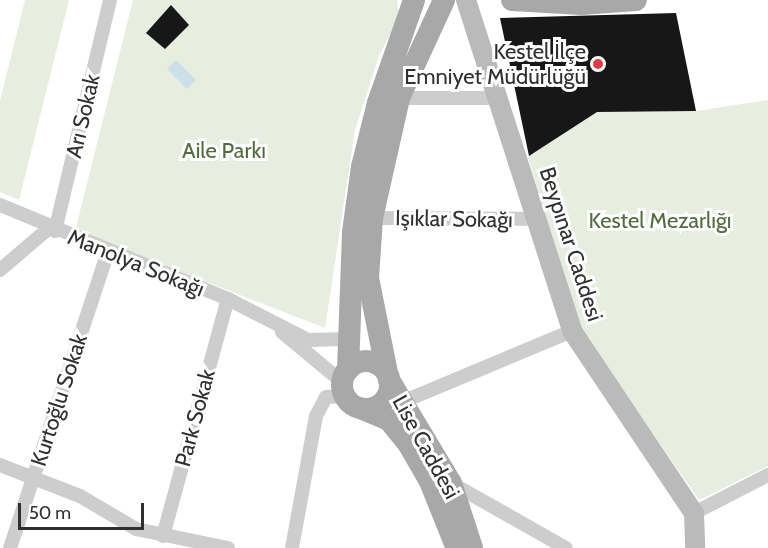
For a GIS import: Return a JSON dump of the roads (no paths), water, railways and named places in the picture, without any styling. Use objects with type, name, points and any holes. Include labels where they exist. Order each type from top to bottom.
[{"type":"main road","points":[[349,389],[348,339],[353,232],[362,167],[378,103],[414,0]]},
{"type":"main road","name":"Lise Caddesi","points":[[444,0],[399,98],[372,218],[368,278],[388,376],[451,483],[472,548]]},
{"type":"main road","name":"Beypınar Caddesi","points":[[466,0],[500,98],[572,331],[694,513]]},
{"type":"main road","points":[[512,0],[581,3],[636,0]]},
{"type":"main road","points":[[368,361],[388,376],[384,401],[349,389],[368,361]]},
{"type":"main road","points":[[349,389],[389,420],[409,445],[429,479],[456,548]]},
{"type":"main road","points":[[694,513],[695,548]]},
{"type":"street","name":"Arı Sokak","points":[[52,229],[110,0]]},
{"type":"street","points":[[399,98],[500,98]]},
{"type":"street","name":"Manolya Sokağı","points":[[0,205],[52,229],[228,299],[308,340],[348,339]]},
{"type":"street","name":"Işıklar Sokağı","points":[[372,218],[537,219]]},
{"type":"street","points":[[0,270],[52,229]]},
{"type":"street","name":"Kurtoğlu Sokak","points":[[10,548],[108,252]]},
{"type":"street","name":"Park Sokak","points":[[163,536],[228,299]]},
{"type":"street","name":"Manolya Sokağı","points":[[272,322],[349,389]]},
{"type":"street","points":[[402,402],[572,331]]},
{"type":"street","points":[[292,548],[316,416],[326,397],[349,389]]},
{"type":"street","points":[[0,465],[80,496],[136,529],[228,548]]},
{"type":"street","points":[[694,513],[768,475]]},
{"type":"street","points":[[451,483],[566,548]]},
{"type":"water","points":[[176,60],[196,80],[187,89],[167,69]]},
{"type":"place","name":"Kestel İlçe Emniyet Müdürlüğü","points":[[598,64]]},
{"type":"park label","name":"Aile Parkı","points":[[224,151]]},
{"type":"park label","name":"Kestel Mezarlığı","points":[[660,221]]}]
